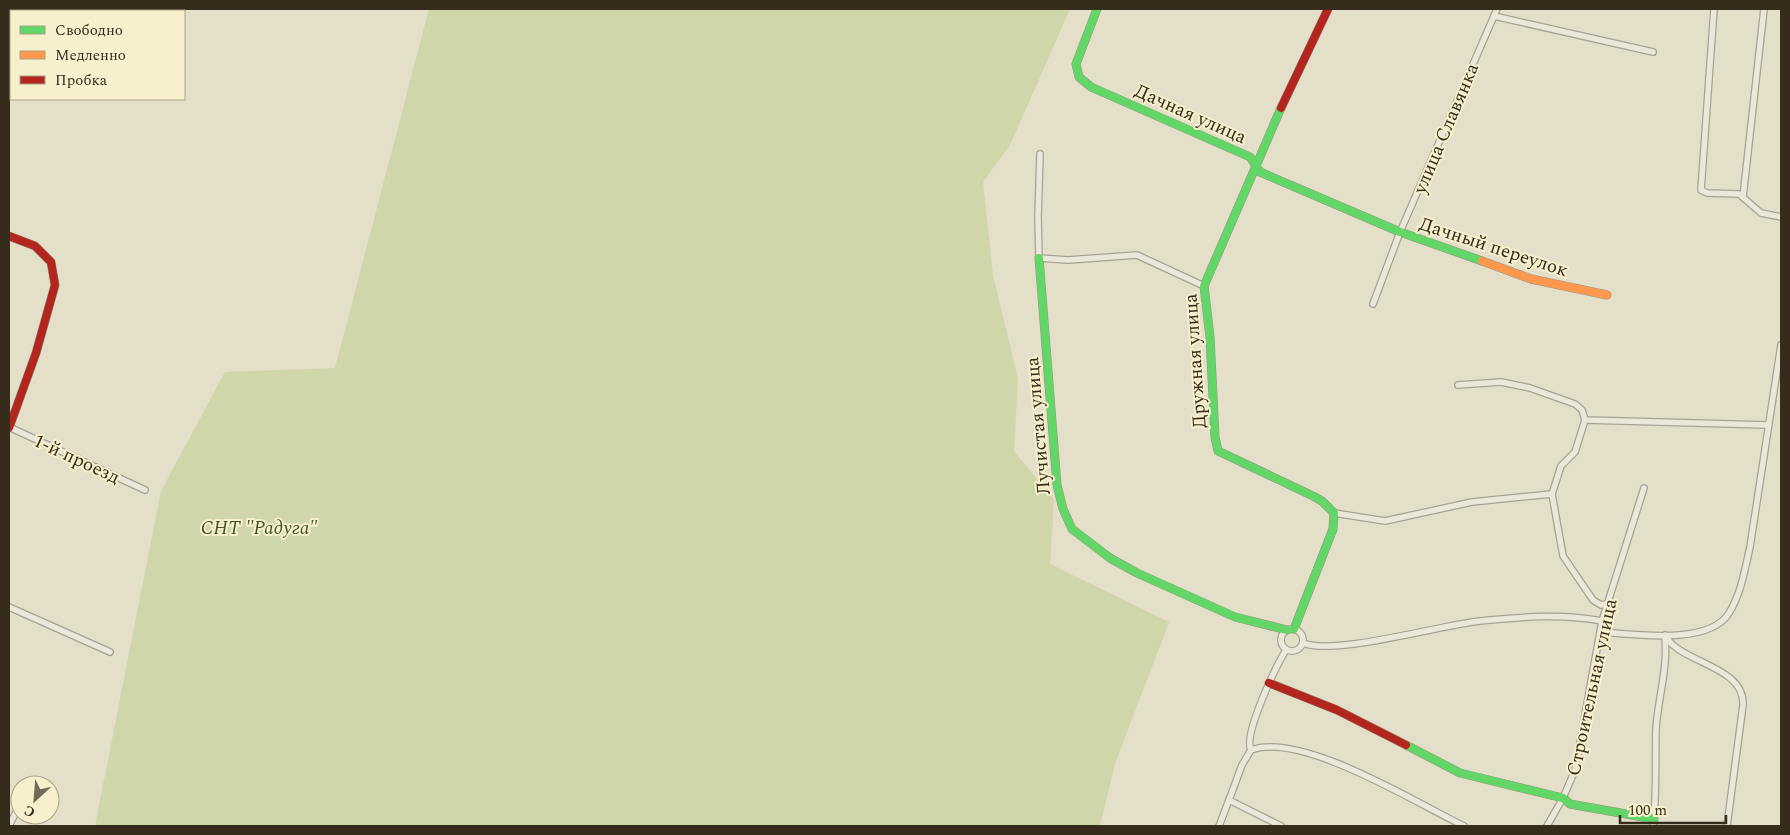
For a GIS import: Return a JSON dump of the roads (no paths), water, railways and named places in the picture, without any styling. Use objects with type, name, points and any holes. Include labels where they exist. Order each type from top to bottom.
[{"type":"street","name":"Дачная улица","points":[[1097,9],[1078,54],[1077,72],[1084,82],[1091,87],[1250,157],[1260,172],[1400,232]]},
{"type":"street","name":"Дружная улица","points":[[1328,9],[1284,102],[1257,168],[1204,286],[1203,295],[1210,337],[1215,437],[1218,451],[1313,496],[1322,501],[1334,513]]},
{"type":"street","name":"улица Славянка","points":[[1373,304],[1400,232],[1497,9]]},
{"type":"street","points":[[1714,9],[1710,90],[1700,186],[1703,192],[1732,193],[1744,197],[1761,214],[1781,217]]},
{"type":"street","points":[[1744,197],[1764,9]]},
{"type":"street","points":[[1494,16],[1653,52]]},
{"type":"street","points":[[1040,154],[1039,258],[1068,260],[1138,255],[1204,286]]},
{"type":"street","name":"Дачный переулок","points":[[1400,232],[1531,279],[1607,295]]},
{"type":"street","points":[[9,236],[35,246],[52,262],[55,285],[36,353],[9,428]]},
{"type":"street","name":"Лучистая улица","points":[[1039,258],[1057,486],[1063,510],[1072,529],[1097,550],[1137,573],[1235,617],[1291,630]]},
{"type":"street","points":[[1601,632],[1665,635],[1690,634],[1703,631],[1720,623],[1730,613],[1743,577],[1750,547],[1781,345]]},
{"type":"street","points":[[1458,385],[1501,382],[1530,388],[1575,404],[1582,410],[1585,420],[1575,452],[1561,466],[1552,494],[1563,556],[1593,600],[1601,605],[1607,604]]},
{"type":"street","points":[[1585,420],[1768,425]]},
{"type":"street","name":"1-й проезд","points":[[9,428],[145,490]]},
{"type":"street","name":"Строительная улица","points":[[1547,826],[1563,798],[1575,770],[1602,621],[1644,488]]},
{"type":"street","points":[[1303,643],[1295,651],[1286,650],[1282,646],[1281,638],[1291,630],[1333,529],[1334,513],[1385,521],[1472,502],[1552,494]]},
{"type":"street","points":[[9,607],[110,652]]},
{"type":"street","points":[[1303,643],[1310,646],[1342,645],[1480,621],[1555,618],[1587,618],[1602,621]]},
{"type":"street","points":[[1291,630],[1301,634],[1303,643]]},
{"type":"street","points":[[1269,683],[1337,710],[1475,778],[1563,798],[1570,804],[1653,823],[1657,794],[1656,728],[1666,653],[1665,635]]},
{"type":"street","points":[[1665,635],[1673,645],[1731,680],[1742,694],[1743,705],[1727,826]]},
{"type":"street","points":[[1219,826],[1242,765],[1251,750],[1249,738],[1269,683],[1286,650]]},
{"type":"street","points":[[1251,750],[1271,746],[1283,747],[1298,749],[1332,760],[1464,826]]},
{"type":"street","points":[[1229,800],[1281,826]]},
{"type":"park label","name":"СНТ \"Радуга\"","points":[[259,527]]}]
